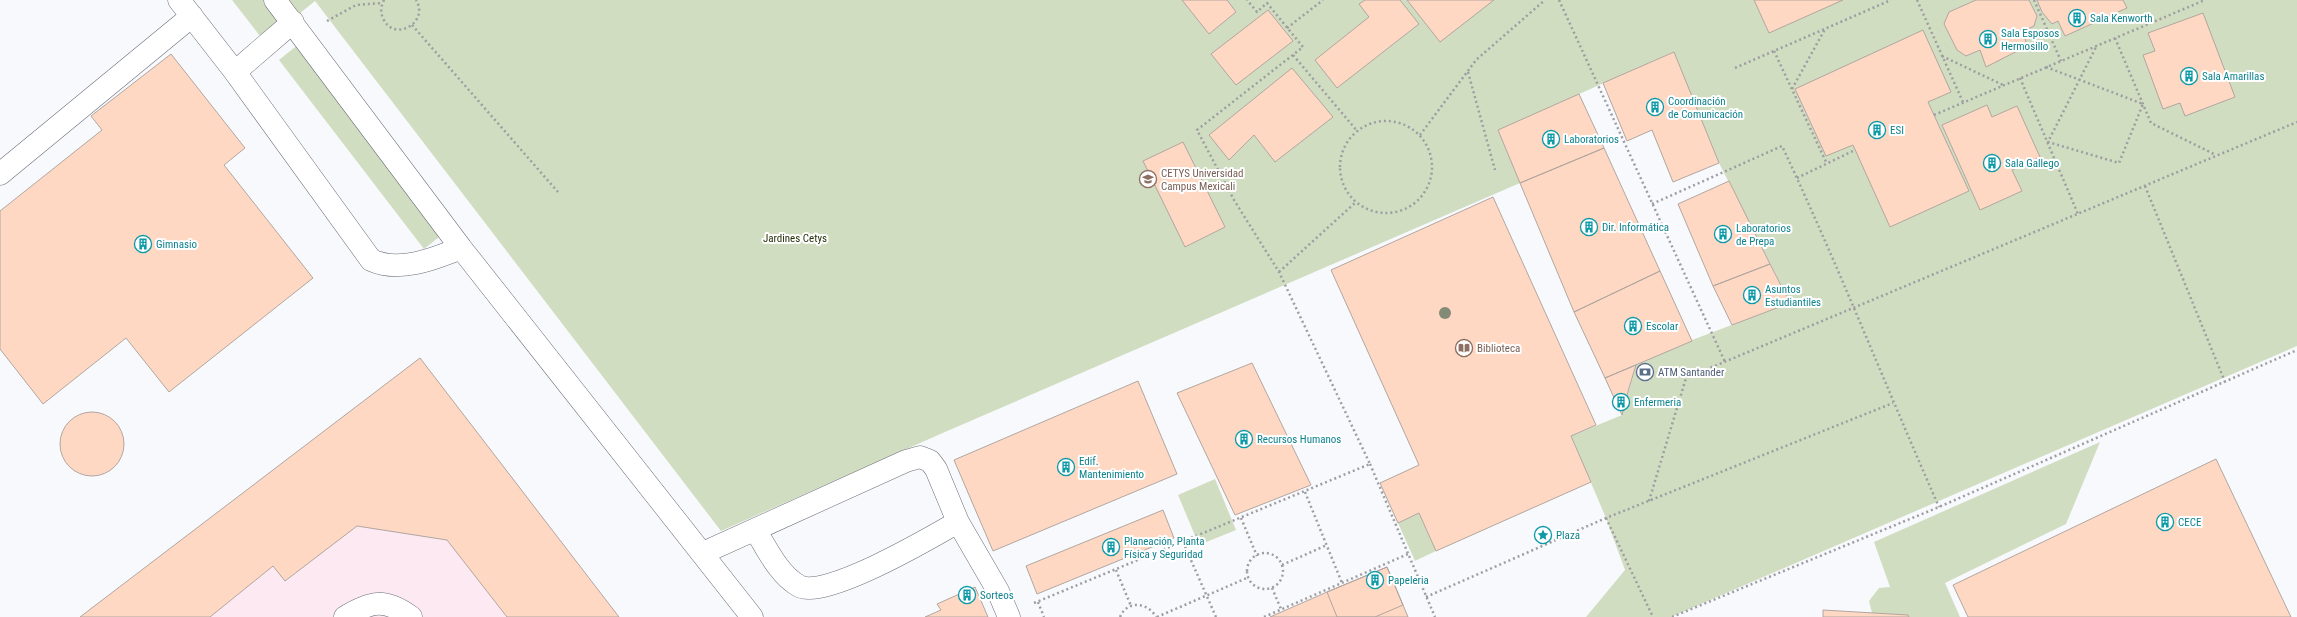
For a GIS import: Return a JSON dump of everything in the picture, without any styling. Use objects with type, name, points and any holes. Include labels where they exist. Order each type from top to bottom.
[{"type":"lane","points":[[275,0],[461,248],[704,553],[752,617]]},
{"type":"lane","points":[[0,174],[186,8],[235,72],[370,260],[386,265],[404,265],[444,255],[461,248]]},
{"type":"lane","points":[[235,72],[293,22]]},
{"type":"lane","points":[[704,553],[756,531],[906,461],[920,457],[930,461],[936,468],[958,522],[998,591],[1009,616]]},
{"type":"lane","points":[[756,531],[790,580],[800,587],[812,588],[826,587],[864,571],[958,522]]},
{"type":"lane","points":[[345,617],[364,606],[376,604],[400,609],[411,617]]},
{"type":"path","points":[[325,22],[356,5],[383,1],[382,16],[388,26],[400,30],[412,25],[419,15],[416,0]]},
{"type":"path","points":[[1248,0],[1257,12],[1267,3],[1303,47],[1197,130],[1234,200],[1279,272],[1370,464],[1435,617]]},
{"type":"path","points":[[1287,28],[1323,0]]},
{"type":"path","points":[[1420,136],[1476,60],[1545,0]]},
{"type":"path","points":[[1560,0],[1724,362]]},
{"type":"path","points":[[1735,68],[1891,0]]},
{"type":"path","points":[[1917,0],[1963,102]]},
{"type":"path","points":[[2034,0],[2061,61]]},
{"type":"path","points":[[1934,115],[2205,0]]},
{"type":"path","points":[[412,25],[558,192]]},
{"type":"path","points":[[1792,90],[1825,29]]},
{"type":"path","points":[[2115,38],[2151,123],[2217,156]]},
{"type":"path","points":[[2048,142],[2097,45]]},
{"type":"path","points":[[1774,51],[1827,164]]},
{"type":"path","points":[[1293,55],[1358,132]]},
{"type":"path","points":[[1942,55],[2003,85]]},
{"type":"path","points":[[2046,67],[2079,78],[2143,104]]},
{"type":"path","points":[[1468,72],[1495,170]]},
{"type":"path","points":[[2020,78],[2078,214]]},
{"type":"path","points":[[2048,142],[2120,163],[2143,104]]},
{"type":"path","points":[[1380,121],[1394,121],[1408,126],[1420,136],[1429,148],[1432,163],[1431,178],[1424,192],[1413,203],[1392,211],[1384,212],[1370,210],[1356,202],[1346,190],[1341,176],[1341,161],[1345,147],[1358,132],[1365,126],[1380,121]]},
{"type":"path","points":[[1649,501],[1686,378],[2297,122]]},
{"type":"path","points":[[1652,204],[1782,146],[1855,307],[1893,403],[1939,506]]},
{"type":"path","points":[[1797,178],[1855,150]]},
{"type":"path","points":[[2145,186],[2225,382]]},
{"type":"path","points":[[1279,272],[1356,202]]},
{"type":"path","points":[[1672,617],[1939,506],[2297,350]]},
{"type":"path","points":[[1426,597],[1606,518],[1893,403]]},
{"type":"path","points":[[1009,616],[1038,602],[1370,464]]},
{"type":"path","points":[[1305,492],[1342,583]]},
{"type":"path","points":[[1241,518],[1257,556]]},
{"type":"path","points":[[1606,518],[1653,617]]},
{"type":"path","points":[[1183,542],[1216,617]]},
{"type":"path","points":[[1282,565],[1327,545]]},
{"type":"path","points":[[1262,554],[1274,556],[1282,565],[1283,570],[1281,581],[1272,588],[1260,589],[1255,586],[1249,577],[1249,565],[1257,556],[1262,554]]},
{"type":"path","points":[[1264,617],[1408,554]]},
{"type":"path","points":[[1116,570],[1131,606]]},
{"type":"path","points":[[1120,617],[1131,606],[1136,604],[1149,607],[1156,617],[1249,577]]},
{"type":"path","points":[[1272,588],[1282,609]]},
{"type":"path","points":[[1038,602],[1044,617]]},
{"type":"shaded area","points":[[420,358],[619,617],[80,617]]},
{"type":"green space","points":[[232,0],[275,0],[293,22],[267,45]]},
{"type":"green space","name":"Jardines Cetys","points":[[280,0],[2297,0],[2297,346],[1671,617],[1586,617],[1625,570],[1606,518],[1571,436],[1622,415],[1636,365],[1692,340],[1790,303],[1719,163],[1673,52],[1499,130],[1520,183],[945,432],[721,531],[315,1],[294,18]]},
{"type":"green space","points":[[305,39],[448,230],[424,249],[279,60]]},
{"type":"green space","points":[[2100,442],[2066,524],[1945,583],[1960,617],[1909,617],[1908,615],[1872,613],[1869,601],[1879,588],[1890,587],[1874,542]]},
{"type":"green space","points":[[1215,479],[1236,530],[1199,545],[1178,495]]},
{"type":"green space","points":[[1419,513],[1436,551],[1415,561],[1398,523]]},
{"type":"building","points":[[1182,0],[1227,0],[1236,12],[1209,34]]},
{"type":"building","points":[[1365,0],[1400,0],[1419,24],[1337,88],[1315,60],[1369,17],[1359,4]]},
{"type":"building","points":[[1407,0],[1494,0],[1440,42]]},
{"type":"building","points":[[1754,0],[1843,0],[1769,33]]},
{"type":"building","name":"Sala Esposos Hermosillo","points":[[1976,0],[2029,0],[2037,16],[2034,26],[2023,31],[2027,46],[1986,67],[1980,50],[1966,56],[1957,50],[1944,24],[1949,12]]},
{"type":"building","name":"Sala Kenworth","points":[[2037,0],[2123,0],[2127,8],[2065,36],[2058,21],[2052,24],[2042,12]]},
{"type":"building","points":[[1268,10],[1293,41],[1236,85],[1211,54]]},
{"type":"building","name":"Sala Amarillas","points":[[2203,13],[2235,97],[2185,116],[2180,103],[2163,109],[2143,55],[2155,51],[2148,33]]},
{"type":"building","name":"ESI","points":[[1923,30],[1951,92],[1928,102],[1969,191],[1890,227],[1853,145],[1826,156],[1795,89]]},
{"type":"building","name":"Coordinación de Comunicación","points":[[1674,52],[1719,163],[1673,182],[1652,130],[1627,141],[1603,83]]},
{"type":"building","name":"Gimnasio","points":[[171,54],[245,148],[224,165],[313,278],[169,392],[126,338],[43,404],[0,349],[0,211],[102,130],[91,116]]},
{"type":"building","points":[[1292,68],[1333,117],[1275,162],[1254,135],[1229,160],[1209,135]]},
{"type":"building","name":"Laboratorios","points":[[1579,94],[1604,148],[1520,183],[1498,130]]},
{"type":"building","name":"Sala Gallego","points":[[1987,105],[1992,117],[2017,106],[2040,157],[2012,170],[2022,191],[1980,210],[1942,125]]},
{"type":"building","points":[[1183,142],[1225,227],[1185,247],[1143,161]]},
{"type":"building","name":"Dir. Informática","points":[[1604,148],[1660,271],[1574,312],[1520,183]]},
{"type":"building","name":"Laboratorios de Prepa","points":[[1729,181],[1770,264],[1713,286],[1678,204]]},
{"type":"building","name":"Biblioteca","points":[[1493,197],[1596,425],[1571,436],[1591,482],[1436,551],[1419,513],[1398,523],[1380,483],[1419,465],[1331,270]]},
{"type":"building","name":"Asuntos Estudiantiles","points":[[1770,264],[1790,303],[1732,325],[1713,286]]},
{"type":"building","name":"Escolar","points":[[1660,271],[1692,341],[1605,378],[1574,312]]},
{"type":"building","points":[[420,358],[619,617],[507,617],[447,540],[357,526],[285,581],[273,566],[210,617],[80,617]]},
{"type":"building","name":"Recursos Humanos","points":[[1252,363],[1311,485],[1235,515],[1177,393]]},
{"type":"building","name":"Enfermeria","points":[[1636,365],[1629,388],[1622,415],[1605,378]]},
{"type":"building","name":"Edif. Mantenimiento","points":[[1138,381],[1177,474],[993,551],[954,460]]},
{"type":"building","points":[[86,412],[98,412],[115,421],[122,432],[124,444],[122,456],[115,467],[98,476],[86,476],[74,471],[65,462],[60,450],[60,438],[65,426],[74,417]]},
{"type":"building","name":"CECE","points":[[2216,459],[2291,617],[1968,617],[1953,585]]},
{"type":"building","name":"Planeación, Planta Física y Seguridad","points":[[1163,510],[1174,538],[1037,594],[1026,566]]},
{"type":"building","name":"Papeleria","points":[[1387,567],[1408,617],[1270,617],[1327,592]]},
{"type":"building","name":"Papeleria","points":[[1387,567],[1403,605],[1375,617],[1337,617],[1327,592]]},
{"type":"building","name":"Sorteos","points":[[975,587],[988,617],[925,617],[941,610],[937,604]]},
{"type":"building","points":[[1823,610],[1908,615],[1909,617],[1823,617]]},
{"type":"place","name":"Sala Kenworth","points":[[2077,18]]},
{"type":"place","name":"Sala Esposos Hermosillo","points":[[1988,39]]},
{"type":"place","name":"Sala Amarillas","points":[[2189,76]]},
{"type":"place","name":"Coordinación de Comunicación","points":[[1655,107]]},
{"type":"place","name":"ESI","points":[[1877,130]]},
{"type":"place","name":"Laboratorios","points":[[1551,139]]},
{"type":"place","name":"Sala Gallego","points":[[1992,163]]},
{"type":"place","name":"CETYS Universidad Campus Mexicali","points":[[1148,179]]},
{"type":"place","name":"Dir. Informática","points":[[1589,227]]},
{"type":"place","name":"Laboratorios de Prepa","points":[[1723,234]]},
{"type":"place","name":"Gimnasio","points":[[143,244]]},
{"type":"place","name":"Asuntos Estudiantiles","points":[[1752,295]]},
{"type":"place","name":"Escolar","points":[[1633,326]]},
{"type":"place","name":"Biblioteca","points":[[1464,348]]},
{"type":"place","name":"ATM Santander","points":[[1645,372]]},
{"type":"place","name":"Enfermeria","points":[[1621,402]]},
{"type":"place","name":"Recursos Humanos","points":[[1244,439]]},
{"type":"place","name":"Edif. Mantenimiento","points":[[1066,467]]},
{"type":"place","name":"CECE","points":[[2165,522]]},
{"type":"place","name":"Plaza","points":[[1543,535]]},
{"type":"place","name":"Planeación, Planta Física y Seguridad","points":[[1111,547]]},
{"type":"place","name":"Papeleria","points":[[1375,580]]},
{"type":"place","name":"Sorteos","points":[[967,595]]}]
